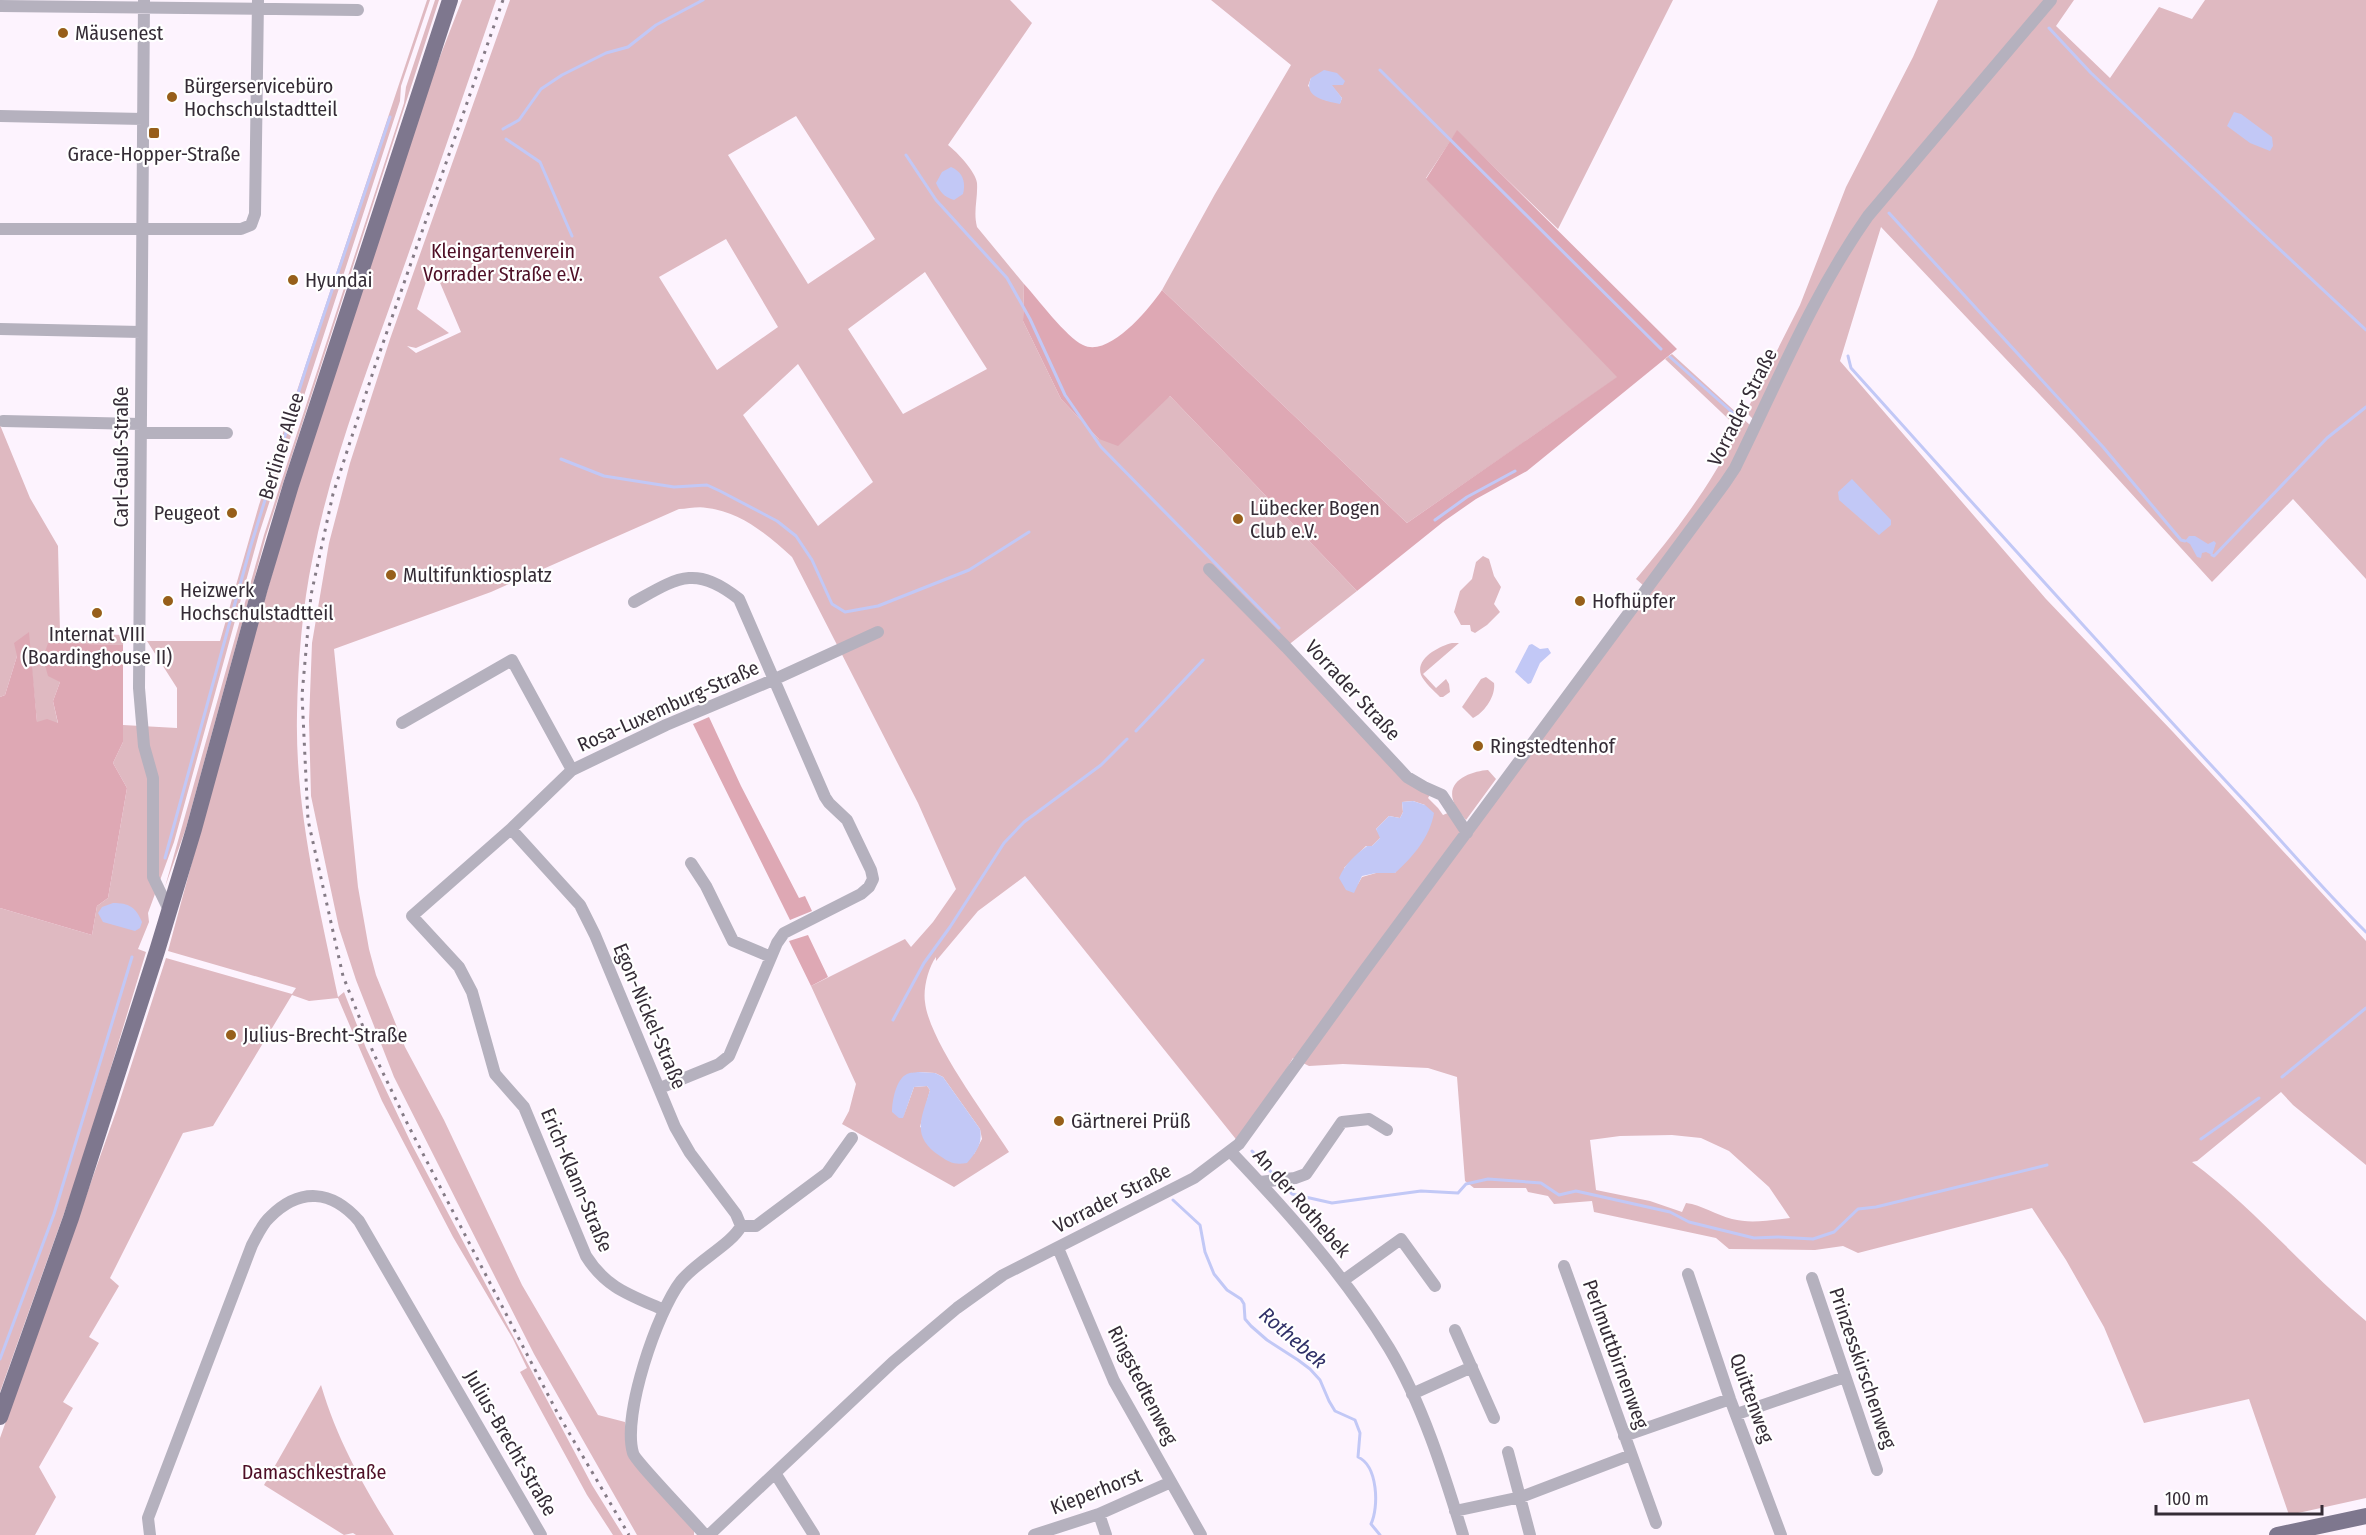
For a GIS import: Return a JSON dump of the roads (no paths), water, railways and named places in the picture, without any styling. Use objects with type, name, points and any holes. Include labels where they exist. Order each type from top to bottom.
[{"type":"main road","name":"Berliner Allee","points":[[0,1417],[71,1218],[169,910],[194,829],[256,598],[450,0]]},
{"type":"main road","points":[[2277,1535],[2366,1516]]},
{"type":"street","name":"Vorrader Straße","points":[[707,1535],[893,1362],[957,1308],[1003,1275],[1194,1178],[1239,1144],[1725,483],[1735,468],[1822,288],[1844,250],[1868,216],[2051,0]]},
{"type":"street","name":"Carl-Gauß-Straße","points":[[144,4],[139,688],[144,746],[153,778],[153,877],[169,910]]},
{"type":"street","points":[[0,229],[241,230],[251,225],[255,214],[258,5]]},
{"type":"street","points":[[0,6],[258,5],[358,10]]},
{"type":"street","points":[[0,116],[143,119]]},
{"type":"street","points":[[0,329],[141,332]]},
{"type":"street","points":[[3,422],[227,433]]},
{"type":"street","name":"Vorrader Straße","points":[[1209,569],[1286,647],[1407,777],[1443,795],[1467,833]]},
{"type":"street","points":[[634,602],[679,579],[695,577],[728,590],[739,599],[825,797],[851,826],[873,879],[869,887],[861,894],[783,933],[729,1056],[719,1064],[660,1088]]},
{"type":"street","name":"Rosa-Luxemburg-Straße","points":[[412,916],[511,829],[572,770],[666,725],[878,633]]},
{"type":"street","points":[[402,723],[512,660],[572,770]]},
{"type":"street","name":"Egon-Nickel-Straße","points":[[511,829],[579,905],[596,935],[682,1140],[736,1214],[741,1226]]},
{"type":"street","points":[[691,863],[706,886],[733,941],[771,957]]},
{"type":"street","name":"Erich-Klann-Straße","points":[[412,916],[459,967],[472,992],[495,1074],[524,1107],[586,1256],[597,1273],[614,1287],[664,1310]]},
{"type":"street","points":[[1260,1182],[1295,1178],[1306,1174],[1342,1122],[1369,1119],[1387,1130]]},
{"type":"street","points":[[707,1535],[633,1455],[631,1428],[644,1361],[664,1310],[681,1281],[693,1268],[735,1236],[741,1226],[750,1228],[756,1226],[827,1173],[852,1138]]},
{"type":"street","name":"An der Rothebek","points":[[1231,1152],[1260,1182],[1344,1280],[1390,1349],[1412,1394],[1437,1455],[1462,1535]]},
{"type":"street","name":"Julius-Brecht-Straße","points":[[150,1535],[148,1518],[252,1245],[268,1218],[290,1202],[308,1196],[330,1198],[347,1207],[359,1221],[542,1535]]},
{"type":"street","name":"An der Rothebek","points":[[1344,1280],[1401,1239],[1435,1286]]},
{"type":"street","name":"Ringstedtenweg","points":[[1058,1248],[1114,1381],[1201,1535]]},
{"type":"street","name":"Perlmuttbirnenweg","points":[[1564,1266],[1656,1523]]},
{"type":"street","name":"Quittenweg","points":[[1688,1274],[1781,1535]]},
{"type":"street","name":"Prinzesskirschenweg","points":[[1812,1278],[1877,1470]]},
{"type":"street","points":[[1455,1330],[1494,1418]]},
{"type":"street","points":[[1412,1394],[1472,1367]]},
{"type":"street","points":[[1737,1414],[1845,1377]]},
{"type":"street","points":[[1624,1436],[1731,1399]]},
{"type":"street","points":[[1508,1452],[1530,1535]]},
{"type":"street","name":"Perlmuttbirnenweg","points":[[1521,1497],[1631,1455]]},
{"type":"street","points":[[774,1473],[814,1535]]},
{"type":"street","name":"Kieperhorst","points":[[1034,1535],[1099,1514],[1171,1482]]},
{"type":"street","points":[[1455,1511],[1521,1497]]},
{"type":"street","points":[[1099,1514],[1106,1535]]},
{"type":"water","points":[[1324,70],[1337,73],[1345,81],[1343,85],[1332,85],[1342,98],[1340,104],[1317,97],[1310,90],[1311,78]]},
{"type":"water","points":[[2234,112],[2241,114],[2272,137],[2273,146],[2270,151],[2250,143],[2227,126]]},
{"type":"water","points":[[951,167],[961,175],[964,185],[963,194],[954,200],[943,194],[936,183],[942,172]]},
{"type":"water","points":[[1852,479],[1891,520],[1891,525],[1879,535],[1839,500],[1838,492]]},
{"type":"water","points":[[2189,536],[2195,536],[2208,544],[2214,541],[2216,543],[2212,555],[2206,552],[2202,553],[2201,558],[2197,557],[2190,544],[2185,541]]},
{"type":"water","points":[[1532,644],[1540,649],[1548,648],[1551,653],[1540,663],[1531,683],[1528,684],[1515,672],[1529,645]]},
{"type":"water","points":[[1413,801],[1425,805],[1434,813],[1429,830],[1420,846],[1395,873],[1362,876],[1354,893],[1346,890],[1339,878],[1347,864],[1354,856],[1367,846],[1372,846],[1380,838],[1376,829],[1389,816],[1400,818],[1403,812],[1402,802]]},
{"type":"water","points":[[113,903],[128,905],[134,909],[142,922],[140,928],[135,931],[103,922],[98,913],[102,907]]},
{"type":"water","points":[[935,1073],[943,1077],[980,1129],[980,1143],[967,1163],[956,1164],[947,1160],[925,1142],[921,1127],[930,1090],[927,1086],[914,1087],[903,1118],[899,1118],[892,1112],[894,1096],[900,1080],[907,1074]]},
{"type":"waterway","points":[[503,129],[519,120],[541,89],[562,75],[606,53],[628,47],[656,25],[703,0]]},
{"type":"waterway","points":[[2049,28],[2091,73],[2366,330]]},
{"type":"waterway","points":[[1380,70],[1661,349]]},
{"type":"waterway","points":[[165,858],[251,545],[307,365],[390,117]]},
{"type":"waterway","points":[[506,139],[540,162],[572,236]]},
{"type":"waterway","points":[[906,155],[936,200],[1007,278],[1030,319],[1065,395],[1101,447],[1279,628]]},
{"type":"waterway","points":[[1889,213],[2103,447],[2181,540],[2185,541]]},
{"type":"waterway","points":[[1848,356],[1851,368],[2139,687],[2332,898],[2366,932]]},
{"type":"waterway","points":[[1670,357],[1741,420]]},
{"type":"waterway","points":[[2212,555],[2214,556],[2327,438],[2366,407]]},
{"type":"waterway","points":[[561,459],[604,476],[674,487],[707,485],[777,521],[796,536],[812,560],[832,604],[845,612],[878,606],[969,570],[1029,532]]},
{"type":"waterway","points":[[1435,520],[1467,497],[1515,471]]},
{"type":"waterway","points":[[1136,731],[1203,660]]},
{"type":"waterway","points":[[893,1020],[924,963],[1004,843],[1024,822],[1101,765],[1127,739]]},
{"type":"waterway","points":[[0,1359],[54,1214],[132,957]]},
{"type":"waterway","points":[[2282,1077],[2366,1008]]},
{"type":"waterway","points":[[2201,1139],[2259,1098]]},
{"type":"waterway","points":[[1252,1151],[1272,1173]]},
{"type":"waterway","points":[[1286,1187],[1292,1194],[1332,1203],[1421,1191],[1458,1193],[1466,1184],[1488,1179],[1541,1183],[1559,1195],[1576,1191],[1670,1212],[1689,1222],[1754,1238],[1813,1239],[1834,1232],[1858,1209],[1876,1207],[2047,1165]]},
{"type":"waterway","name":"Rothebek","points":[[1173,1200],[1200,1225],[1205,1252],[1214,1274],[1227,1290],[1241,1299],[1244,1304],[1245,1319],[1267,1340],[1310,1369],[1320,1380],[1335,1411],[1355,1420],[1360,1433],[1358,1457],[1370,1469],[1375,1488],[1375,1508],[1371,1524],[1380,1535]]},
{"type":"railway","points":[[503,0],[375,366],[333,494],[311,595],[302,695],[308,820],[343,976],[373,1052],[408,1125],[558,1414],[629,1535]]},
{"type":"place","name":"Mäusenest","points":[[63,33]]},
{"type":"place","name":"Bürgerservicebüro Hochschulstadtteil","points":[[172,97]]},
{"type":"place","name":"Grace-Hopper-Straße","points":[[154,133]]},
{"type":"place","name":"Hyundai","points":[[293,280]]},
{"type":"place","name":"Peugeot","points":[[232,513]]},
{"type":"place","name":"Lübecker Bogen Club e.V.","points":[[1238,519]]},
{"type":"place","name":"Multifunktiosplatz","points":[[391,575]]},
{"type":"place","name":"Heizwerk Hochschulstadtteil","points":[[168,601]]},
{"type":"place","name":"Hofhüpfer","points":[[1580,601]]},
{"type":"place","name":"Internat VIII (Boardinghouse II)","points":[[97,613]]},
{"type":"place","name":"Ringstedtenhof","points":[[1478,746]]},
{"type":"place","name":"Julius-Brecht-Straße","points":[[231,1035]]},
{"type":"place","name":"Gärtnerei Prüß","points":[[1059,1121]]},
{"type":"park label","name":"Kleingartenverein Vorrader Straße e.V.","points":[[503,262]]},
{"type":"park label","name":"Damaschkestraße","points":[[314,1472]]}]
